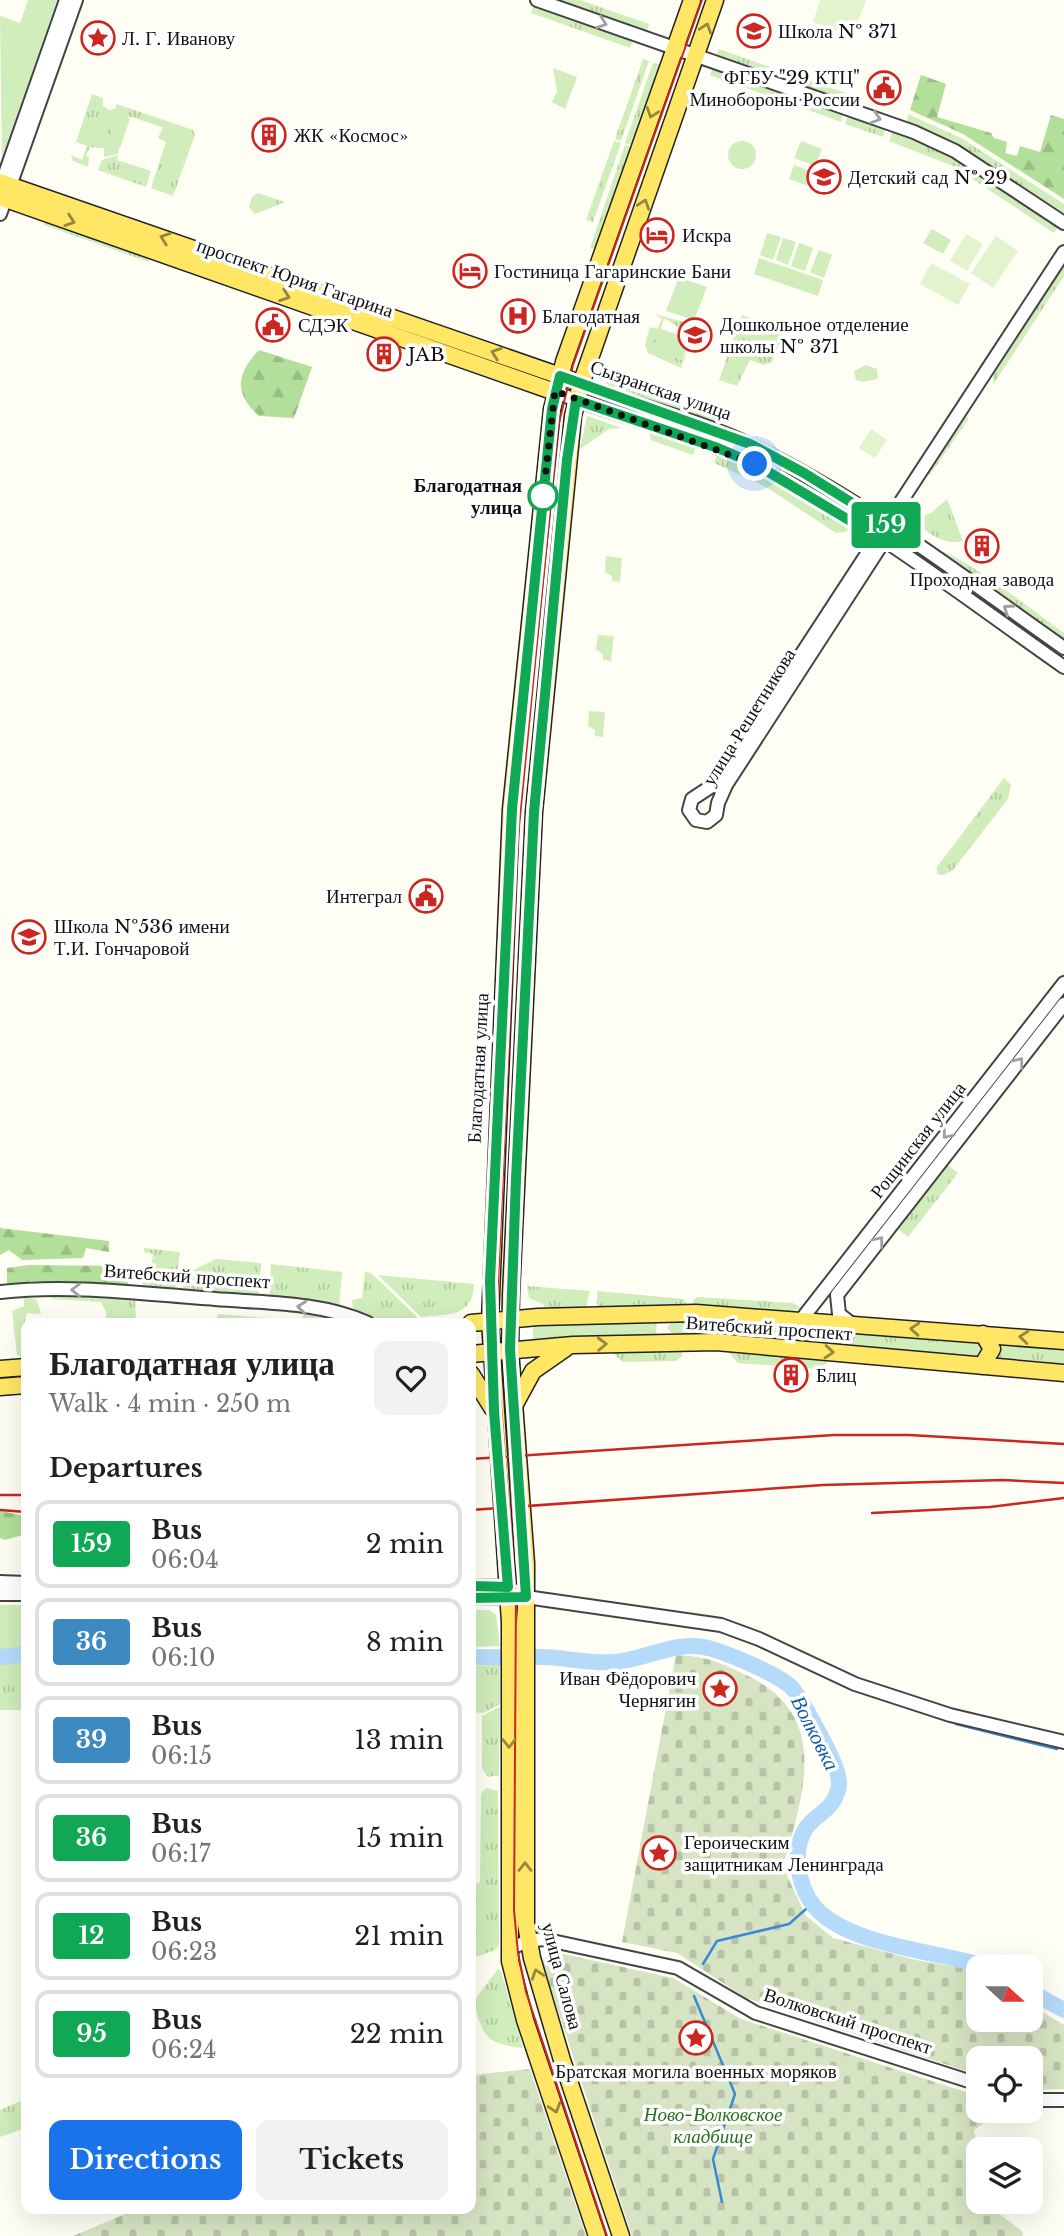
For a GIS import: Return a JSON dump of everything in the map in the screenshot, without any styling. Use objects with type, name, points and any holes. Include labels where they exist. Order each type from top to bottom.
[{"type":"main road","name":"Благодатная улица","points":[[508,1592],[490,1321],[512,809],[558,384],[692,0]]},
{"type":"main road","points":[[517,1641],[526,1597],[510,1319],[534,812],[567,460],[581,384],[715,0]]},
{"type":"main road","name":"проспект Юрия Гагарина","points":[[3,192],[558,384]]},
{"type":"main road","name":"Сызранская улица","points":[[558,384],[581,384]]},
{"type":"main road","points":[[669,1314],[662,1321],[660,1332],[670,1342]]},
{"type":"main road","name":"Витебский проспект","points":[[476,1322],[669,1314],[801,1320],[1064,1341]]},
{"type":"main road","points":[[982,1366],[992,1349],[984,1334]]},
{"type":"main road","name":"Витебский проспект","points":[[476,1354],[573,1345],[716,1342],[1064,1373]]},
{"type":"main road","points":[[514,1407],[533,1371],[547,1359],[573,1345]]},
{"type":"main road","points":[[0,1369],[21,1367]]},
{"type":"main road","points":[[476,1382],[494,1411]]},
{"type":"main road","points":[[0,1387],[21,1385]]},
{"type":"main road","points":[[508,1592],[517,1641],[517,1675]]},
{"type":"main road","name":"улица Салова","points":[[517,1675],[528,1941],[562,2060],[621,2236]]},
{"type":"main road","name":"улица Салова","points":[[517,1675],[509,1949],[525,2020],[597,2236]]},
{"type":"street","points":[[3,192],[66,0]]},
{"type":"street","points":[[3,192],[76,0]]},
{"type":"street","points":[[537,0],[931,139],[1064,223]]},
{"type":"street","name":"улица Решетникова","points":[[880,539],[718,782],[692,799],[689,810],[695,820],[707,822],[716,815],[723,791],[880,539],[886,524],[1064,252]]},
{"type":"street","name":"проспект Юрия Гагарина","points":[[558,384],[576,400]]},
{"type":"street","name":"Сызранская улица","points":[[581,384],[737,439],[817,481],[886,524],[1064,648]]},
{"type":"street","name":"Сызранская улица","points":[[576,400],[730,453],[810,495],[880,539],[1064,667]]},
{"type":"street","points":[[810,495],[817,481]]},
{"type":"street","name":"Рощинская улица","points":[[801,1320],[1064,983]]},
{"type":"street","name":"Рощинская улица","points":[[852,1324],[839,1314],[837,1295],[1064,1004]]},
{"type":"street","name":"Витебский проспект","points":[[0,1292],[93,1290],[179,1296],[328,1310],[356,1318]]},
{"type":"street","points":[[0,1582],[21,1583]]},
{"type":"street","points":[[476,1587],[526,1597],[721,1625],[759,1639],[855,1684],[950,1715],[1064,1742]]},
{"type":"street","points":[[476,1597],[508,1592]]},
{"type":"street","points":[[0,1594],[21,1594]]},
{"type":"street","name":"Волковский проспект","points":[[509,1949],[528,1941],[543,1939],[670,1966],[692,1975],[756,2013],[966,2080]]},
{"type":"street","points":[[1043,2100],[1064,2100]]},
{"type":"green space","points":[[28,0],[57,0],[2,157],[0,16],[20,23]]},
{"type":"green space","points":[[557,0],[580,0],[649,24],[647,31]]},
{"type":"green space","points":[[820,0],[866,0],[853,36],[813,22]]},
{"type":"green space","points":[[534,5],[633,40],[630,48],[531,13]]},
{"type":"green space","points":[[719,49],[770,67],[768,74],[716,56]]},
{"type":"green space","points":[[643,59],[649,61],[621,141],[615,139]]},
{"type":"green space","points":[[653,63],[661,65],[632,145],[625,143]]},
{"type":"green space","points":[[553,68],[577,77],[565,109],[552,102],[557,91]]},
{"type":"green space","points":[[713,68],[797,97],[796,106],[710,75]]},
{"type":"green space","points":[[776,69],[846,93],[843,101],[774,76]]},
{"type":"green space","points":[[921,75],[946,84],[937,117],[991,133],[994,138],[1007,142],[1005,153],[1017,156],[1020,146],[1040,152],[1051,115],[1064,119],[1064,199],[963,134],[910,110]]},
{"type":"green space","points":[[92,94],[103,98],[103,106],[109,110],[115,109],[117,104],[193,130],[195,135],[173,196],[151,188],[161,157],[182,165],[191,137],[132,117],[122,117],[118,154],[104,157],[104,148],[90,147],[86,156],[89,157],[88,167],[73,161],[71,155],[82,160],[87,146],[76,142]]},
{"type":"green space","points":[[807,101],[843,113],[841,122],[803,108]]},
{"type":"green space","points":[[118,113],[130,119],[120,148],[108,152],[107,146]]},
{"type":"green space","points":[[908,114],[961,138],[1064,204],[1064,213],[957,145],[907,123]]},
{"type":"green space","points":[[848,115],[886,128],[883,137],[845,124]]},
{"type":"green space","points":[[163,127],[192,137],[182,165],[172,162],[166,165],[161,157],[166,142],[158,138]]},
{"type":"green space","points":[[893,131],[952,157],[1058,227],[1054,233],[953,166],[889,141]]},
{"type":"green space","points":[[614,141],[621,143],[593,222],[586,220]]},
{"type":"green space","points":[[742,141],[752,145],[756,155],[752,165],[742,169],[732,165],[728,155],[732,145]]},
{"type":"green space","points":[[801,141],[822,149],[815,166],[794,158]]},
{"type":"green space","points":[[625,145],[632,147],[596,249],[590,248]]},
{"type":"green space","points":[[118,155],[117,160],[151,171],[146,187],[98,170],[102,160]]},
{"type":"green space","points":[[794,165],[813,172],[808,186],[789,179]]},
{"type":"green space","points":[[258,193],[285,202],[255,214],[249,207],[252,197]]},
{"type":"green space","points":[[45,218],[148,255],[149,262],[44,225]]},
{"type":"green space","points":[[932,229],[951,240],[943,254],[923,243]]},
{"type":"green space","points":[[767,233],[781,237],[773,260],[760,255]]},
{"type":"green space","points":[[966,234],[983,244],[967,271],[950,261]]},
{"type":"green space","points":[[996,236],[1018,251],[993,288],[971,273]]},
{"type":"green space","points":[[783,238],[796,242],[788,265],[776,260]]},
{"type":"green space","points":[[799,243],[813,248],[805,271],[791,266]]},
{"type":"green space","points":[[819,250],[832,255],[824,278],[810,272]]},
{"type":"green space","points":[[759,258],[823,280],[818,296],[754,274]]},
{"type":"green space","points":[[931,263],[970,284],[958,305],[920,284]]},
{"type":"green space","points":[[1064,265],[1064,276],[993,385],[993,373]]},
{"type":"green space","points":[[679,277],[707,287],[694,320],[666,311]]},
{"type":"green space","points":[[655,314],[695,325],[692,336],[664,318],[661,329],[691,339],[689,345],[653,349],[682,360],[688,348],[681,368],[648,353],[645,345],[650,327],[657,329],[662,319]]},
{"type":"green space","points":[[742,315],[785,330],[772,362],[764,365],[750,360],[737,386],[719,380]]},
{"type":"green space","points":[[659,331],[688,342],[682,360],[653,349]]},
{"type":"green space","points":[[259,350],[312,367],[294,418],[259,416],[245,399],[242,375]]},
{"type":"green space","points":[[866,365],[877,369],[878,379],[862,382],[856,380],[854,371]]},
{"type":"green space","points":[[607,381],[720,420],[719,423],[606,384]]},
{"type":"green space","points":[[587,416],[621,428],[609,429],[580,449]]},
{"type":"green space","points":[[967,416],[968,420],[929,476],[928,471]]},
{"type":"green space","points":[[871,429],[887,440],[875,458],[859,448]]},
{"type":"green space","points":[[649,431],[696,447],[693,455],[651,440]]},
{"type":"green space","points":[[717,455],[776,483],[855,530],[836,533],[766,487],[714,463]]},
{"type":"green space","points":[[947,499],[963,541],[941,539],[911,519],[931,513]]},
{"type":"green space","points":[[937,550],[965,563],[1001,586],[1064,633],[1064,639]]},
{"type":"green space","points":[[606,556],[622,558],[620,582],[612,581],[612,576],[605,572]]},
{"type":"green space","points":[[598,635],[614,636],[611,661],[603,660],[603,654],[596,650]]},
{"type":"green space","points":[[589,711],[605,712],[603,737],[595,736],[595,730],[588,726]]},
{"type":"green space","points":[[1004,778],[1011,785],[1008,799],[953,870],[944,875],[937,874],[937,867]]},
{"type":"green space","points":[[948,1165],[958,1173],[908,1237],[898,1229]]},
{"type":"green space","points":[[0,1228],[109,1241],[109,1252],[86,1248],[83,1258],[22,1260],[9,1250],[0,1255]]},
{"type":"green space","points":[[144,1248],[180,1252],[175,1290],[143,1286],[142,1269],[151,1269],[153,1254],[144,1252]]},
{"type":"green space","points":[[216,1259],[261,1263],[258,1297],[183,1292],[185,1274]]},
{"type":"green space","points":[[271,1264],[342,1272],[339,1307],[269,1299]]},
{"type":"green space","points":[[29,1265],[123,1266],[130,1267],[134,1273],[127,1285],[31,1281],[7,1285],[7,1268]]},
{"type":"green space","points":[[365,1272],[371,1273],[417,1318],[376,1318],[353,1308],[352,1300],[362,1298]]},
{"type":"green space","points":[[378,1275],[474,1284],[473,1295],[464,1309],[457,1312],[421,1317]]},
{"type":"green space","points":[[527,1286],[590,1291],[586,1307],[545,1309],[544,1305],[529,1298]]},
{"type":"green space","points":[[597,1291],[684,1299],[686,1304],[601,1307],[597,1305]]},
{"type":"green space","points":[[24,1295],[37,1300],[41,1314],[27,1313],[26,1318],[21,1318],[21,1357],[17,1355],[12,1311],[24,1306]]},
{"type":"green space","points":[[52,1295],[135,1299],[136,1318],[106,1318],[101,1302],[52,1299]]},
{"type":"green space","points":[[698,1297],[793,1303],[801,1308],[790,1312],[694,1305],[693,1300]]},
{"type":"green space","points":[[218,1314],[265,1318],[217,1318]]},
{"type":"green space","points":[[304,1314],[324,1318],[302,1318]]},
{"type":"green space","points":[[657,1320],[656,1335],[533,1339],[533,1324]]},
{"type":"green space","points":[[672,1320],[978,1340],[985,1349],[981,1358],[674,1335],[667,1328]]},
{"type":"green space","points":[[995,1341],[1064,1348],[1064,1366],[994,1360],[999,1351]]},
{"type":"green space","points":[[682,1350],[682,1356],[676,1361],[622,1362],[613,1353]]},
{"type":"green space","points":[[727,1351],[829,1360],[821,1369],[738,1363]]},
{"type":"green space","points":[[0,1511],[21,1515],[21,1535],[5,1540],[0,1538]]},
{"type":"green space","points":[[0,1605],[21,1605],[21,1647],[0,1650]]},
{"type":"green space","points":[[476,1610],[489,1610],[496,1615],[500,1646],[476,1647]]},
{"type":"green space","points":[[676,1655],[714,1661],[748,1676],[775,1693],[792,1713],[801,1736],[805,1761],[803,1787],[783,1867],[806,1916],[833,1938],[916,1960],[966,1968],[966,2032],[1043,2032],[1043,2012],[1064,2025],[1064,2089],[1043,2090],[1043,2046],[966,2046],[966,2071],[746,1998],[677,1953],[622,1942]]},
{"type":"green space","points":[[21,1661],[21,1710],[0,1710],[0,1662]]},
{"type":"green space","points":[[500,1665],[500,1704],[483,1713],[476,1712],[476,1666]]},
{"type":"green space","points":[[500,1707],[499,1775],[488,1777],[482,1768],[482,1716]]},
{"type":"green space","points":[[486,1788],[498,1791],[499,1946],[476,1957],[476,1884],[480,1882],[481,1794]]},
{"type":"green space","name":"Ново-Волковское кладбище","points":[[550,1951],[673,1978],[741,2019],[966,2092],[966,2123],[984,2123],[974,2130],[975,2137],[966,2137],[966,2214],[999,2214],[1022,2231],[1023,2236],[632,2236],[542,1962]]},
{"type":"green space","points":[[498,1969],[501,1971],[523,2048],[500,2044],[488,2037],[476,2011],[476,1998]]},
{"type":"green space","points":[[530,2069],[586,2236],[73,2236],[125,2214],[476,2214],[476,2074]]},
{"type":"green space","points":[[21,2101],[21,2130],[0,2137],[0,2110]]},
{"type":"waterway","name":"Волковка","points":[[476,1657],[545,1657],[606,1662],[699,1646],[741,1660],[781,1680],[794,1690],[808,1712],[830,1754],[838,1777],[839,1788],[835,1799],[806,1828],[801,1838],[798,1862],[808,1897],[823,1915],[858,1935],[966,1961]]},
{"type":"waterway","name":"Волковка","points":[[0,1657],[21,1655]]},
{"type":"waterway","points":[[956,1724],[1057,1749]]},
{"type":"waterway","points":[[703,1964],[717,1941],[789,1924],[814,1902]]},
{"type":"waterway","points":[[694,1996],[735,2094],[713,2159],[722,2202]]},
{"type":"waterway","name":"Волковка","points":[[1043,1999],[1064,2010]]},
{"type":"tram line","points":[[607,2236],[526,1992],[518,1953],[514,1910],[516,1598],[498,1367],[497,1306],[518,837],[558,427],[573,365],[702,0]]},
{"type":"railway","points":[[476,1459],[834,1435],[909,1435],[1064,1444]]},
{"type":"railway","points":[[476,1510],[823,1485],[1003,1480],[1064,1483]]},
{"type":"railway","points":[[0,1495],[21,1495]]},
{"type":"railway","points":[[872,1513],[990,1507],[1064,1498]]},
{"type":"railway","points":[[0,1510],[21,1512]]},
{"type":"bus line","name":"159","points":[[476,1586],[508,1587],[494,1411],[490,1321],[492,1231],[512,809],[552,409],[560,376],[750,444],[804,473],[886,524],[884,541],[796,486],[755,464],[718,448],[576,400],[567,460],[534,812],[511,1294],[510,1349],[526,1563],[526,1597],[476,1598]]},
{"type":"place","name":"Школа № 371","points":[[754,31]]},
{"type":"place","name":"Л. Г. Иванову","points":[[98,38]]},
{"type":"place","name":"ФГБУ \"29 КТЦ\" Минобороны России","points":[[884,88]]},
{"type":"place","name":"ЖК «Космос»","points":[[269,135]]},
{"type":"place","name":"Детский сад № 29","points":[[824,177]]},
{"type":"place","name":"Искра","points":[[657,235]]},
{"type":"place","name":"Гостиница Гагаринские Бани","points":[[470,271]]},
{"type":"place","name":"Благодатная","points":[[518,316]]},
{"type":"place","name":"СДЭК","points":[[273,325]]},
{"type":"place","name":"Дошкольное отделение школы № 371","points":[[695,335]]},
{"type":"place","name":"JAB","points":[[384,354]]},
{"type":"place","name":"Благодатная улица","points":[[543,496]]},
{"type":"place","name":"Проходная завода","points":[[982,546]]},
{"type":"place","name":"Интеграл","points":[[426,896]]},
{"type":"place","name":"Школа №536 имени Т.И. Гончаровой","points":[[29,937]]},
{"type":"place","name":"Блиц","points":[[791,1375]]},
{"type":"place","name":"Иван Фёдорович Чернягин","points":[[720,1689]]},
{"type":"place","name":"Героическим защитникам Ленинграда","points":[[659,1853]]},
{"type":"place","name":"Братская могила военных моряков","points":[[696,2038]]},
{"type":"route","points":[[543,496],[555,391],[628,419],[718,448],[755,464]]}]
